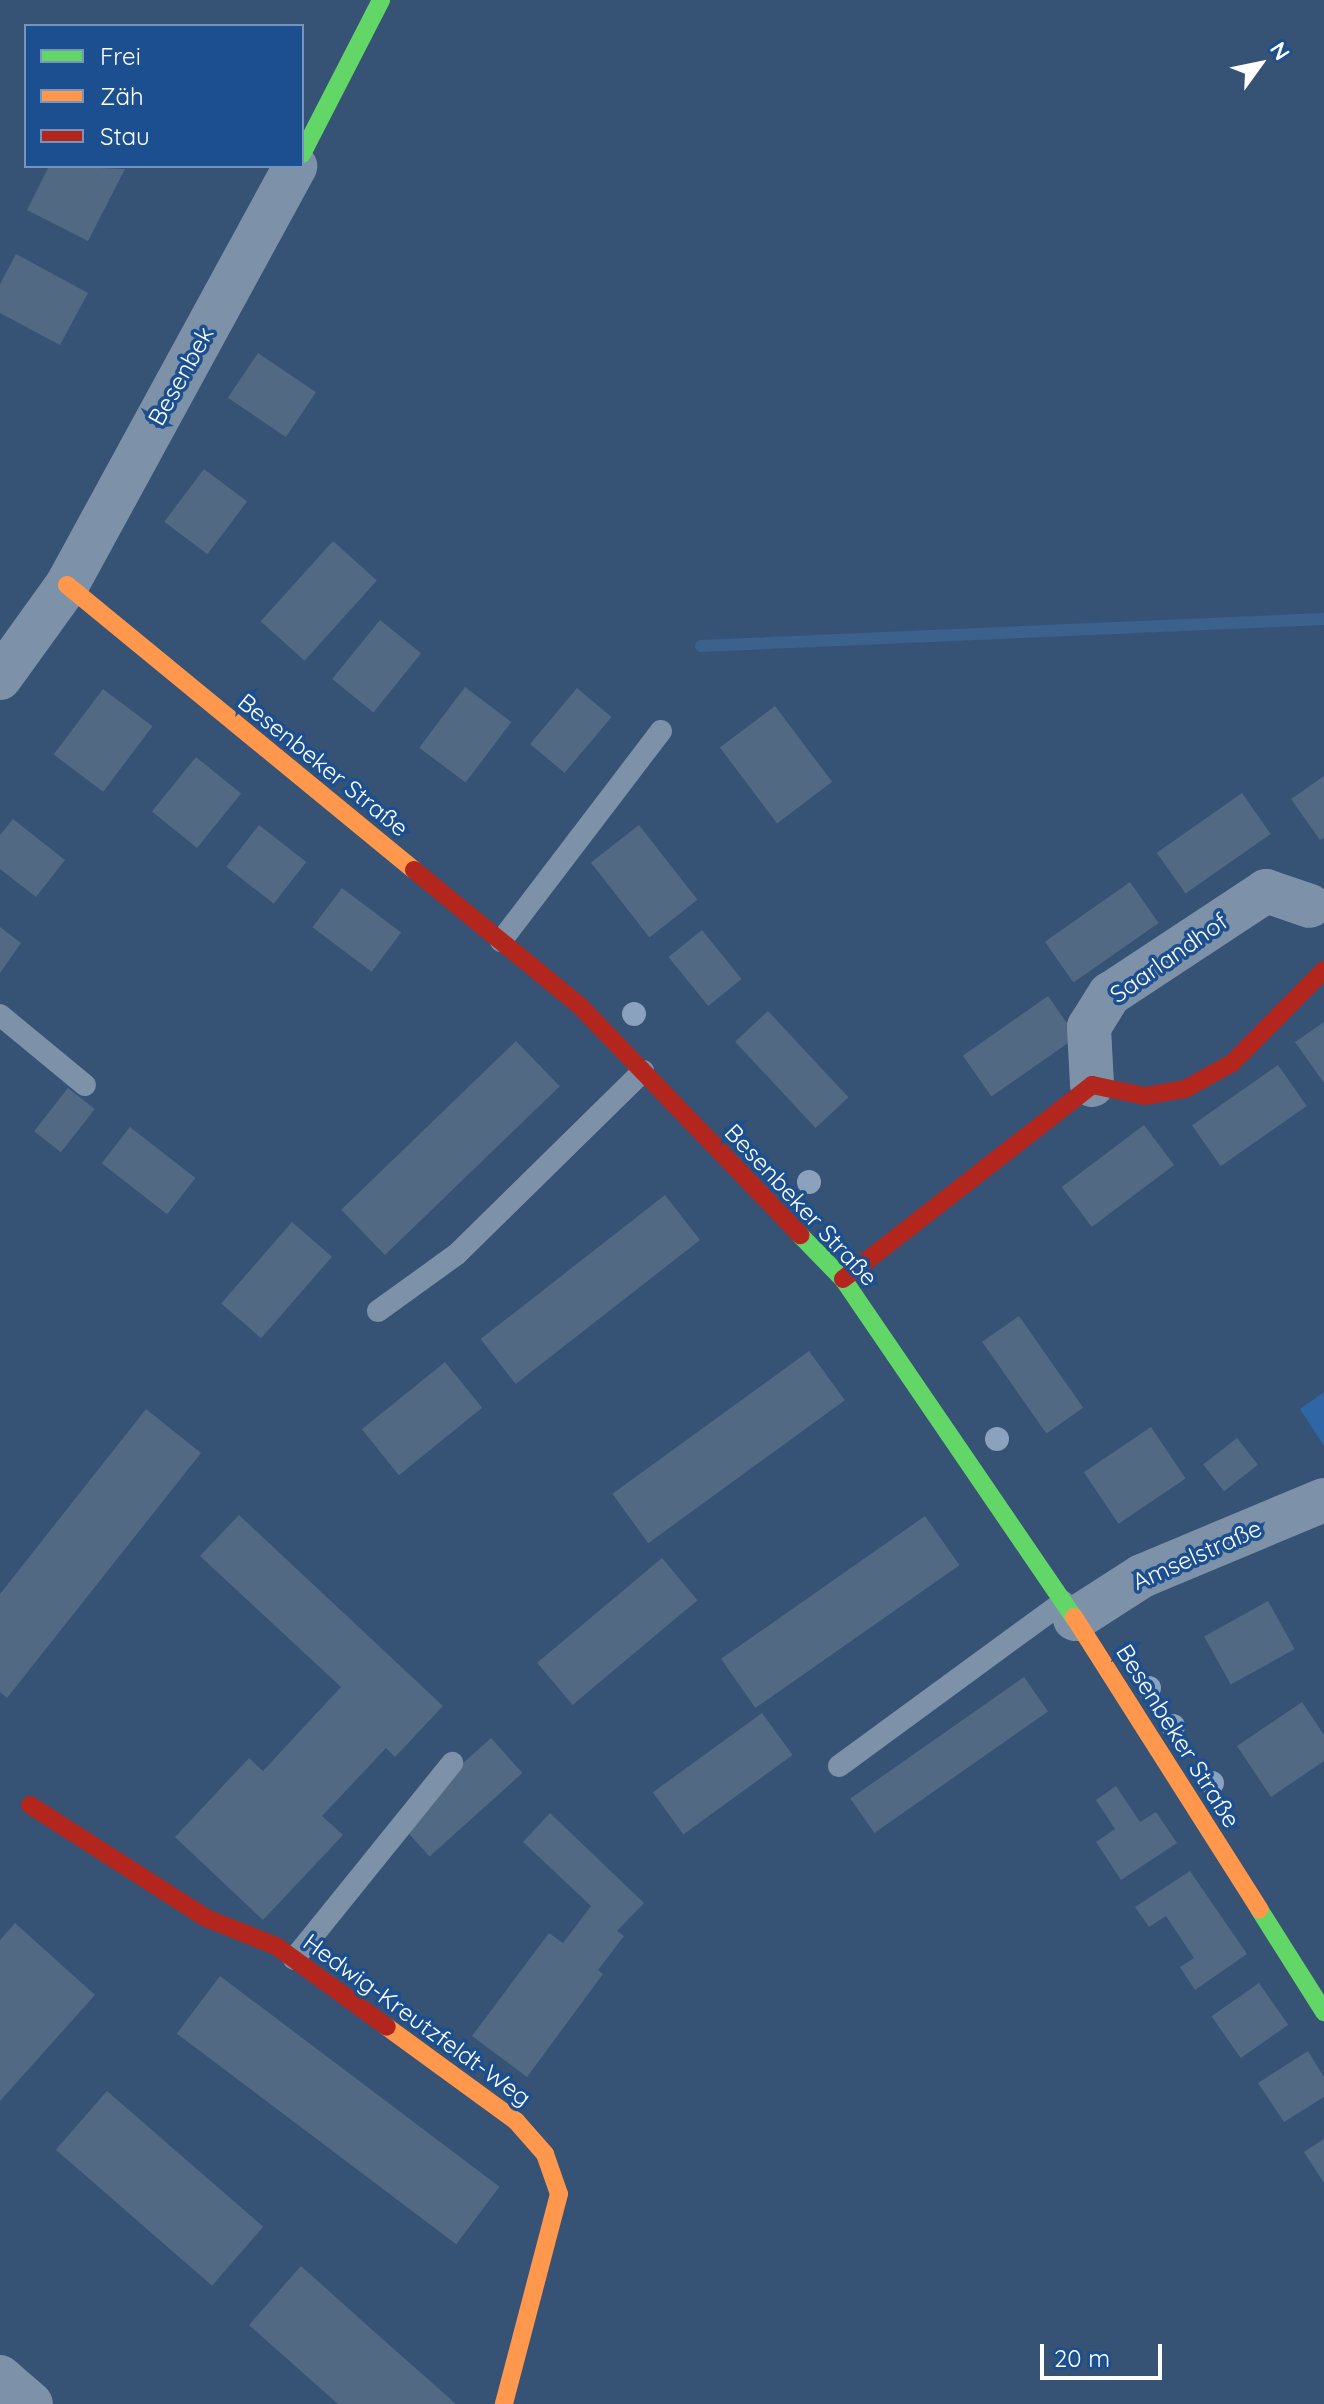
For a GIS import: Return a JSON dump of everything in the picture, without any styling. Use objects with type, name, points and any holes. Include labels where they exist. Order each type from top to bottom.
[{"type":"street","points":[[304,150],[381,0]]},
{"type":"street","name":"Besenbek","points":[[0,678],[67,585],[294,168]]},
{"type":"street","name":"Besenbeker Straße","points":[[67,585],[580,1006],[843,1279],[1069,1610],[1324,2012]]},
{"type":"street","name":"Saarlandhof","points":[[1092,1085],[1089,1027],[1110,994],[1266,891],[1319,912]]},
{"type":"street","points":[[843,1279],[1092,1085],[1145,1096],[1185,1089],[1232,1063],[1324,970]]},
{"type":"street","name":"Amselstraße","points":[[1069,1610],[1324,1500]]},
{"type":"street","name":"Hedwig-Kreutzfeldt-Weg","points":[[30,1805],[206,1918],[276,1946],[516,2121],[545,2154],[559,2194],[555,2221],[504,2404]]},
{"type":"street","points":[[0,2377],[31,2404]]},
{"type":"lane","points":[[501,941],[661,731]]},
{"type":"lane","points":[[0,1015],[85,1085]]},
{"type":"lane","points":[[378,1311],[457,1254],[643,1071]]},
{"type":"lane","points":[[839,1766],[1069,1610]]},
{"type":"lane","points":[[294,1959],[452,1763]]},
{"type":"shaded area","points":[[1324,1392],[1324,1446],[1300,1409]]},
{"type":"building","points":[[48,168],[125,169],[88,241],[27,210]]},
{"type":"building","points":[[16,254],[88,293],[60,345],[0,313],[0,284]]},
{"type":"building","points":[[258,353],[316,392],[286,437],[228,398]]},
{"type":"building","points":[[204,469],[247,501],[207,554],[164,522]]},
{"type":"building","points":[[333,541],[377,580],[305,661],[261,621]]},
{"type":"building","points":[[380,620],[421,653],[373,712],[332,679]]},
{"type":"building","points":[[465,687],[511,722],[466,783],[419,748]]},
{"type":"building","points":[[577,688],[611,717],[565,773],[530,744]]},
{"type":"building","points":[[103,689],[153,726],[103,792],[54,754]]},
{"type":"building","points":[[775,706],[832,782],[777,823],[720,748]]},
{"type":"building","points":[[196,757],[241,794],[197,848],[152,811]]},
{"type":"building","points":[[1324,776],[1324,838],[1320,840],[1291,799]]},
{"type":"building","points":[[1242,793],[1271,834],[1185,894],[1157,853]]},
{"type":"building","points":[[13,819],[65,860],[36,897],[0,869],[0,835]]},
{"type":"building","points":[[259,825],[306,862],[274,904],[226,867]]},
{"type":"building","points":[[639,825],[697,900],[649,937],[591,863]]},
{"type":"building","points":[[1130,882],[1159,923],[1073,983],[1045,942]]},
{"type":"building","points":[[342,888],[401,933],[372,972],[313,927]]},
{"type":"building","points":[[0,927],[21,943],[0,973]]},
{"type":"building","points":[[702,930],[742,979],[708,1006],[669,957]]},
{"type":"building","points":[[1048,996],[1077,1037],[991,1097],[963,1056]]},
{"type":"building","points":[[768,1011],[848,1097],[816,1128],[735,1042]]},
{"type":"building","points":[[1324,1022],[1324,1083],[1295,1042]]},
{"type":"building","points":[[516,1041],[560,1086],[385,1255],[341,1210]]},
{"type":"building","points":[[1278,1065],[1307,1106],[1221,1166],[1192,1125]]},
{"type":"building","points":[[68,1088],[95,1109],[61,1152],[34,1131]]},
{"type":"building","points":[[1144,1125],[1174,1165],[1092,1227],[1062,1187]]},
{"type":"building","points":[[130,1127],[195,1178],[167,1214],[102,1163]]},
{"type":"building","points":[[665,1195],[700,1240],[516,1384],[481,1339]]},
{"type":"building","points":[[292,1222],[332,1257],[261,1338],[221,1304]]},
{"type":"building","points":[[1019,1316],[1083,1408],[1046,1434],[982,1342]]},
{"type":"building","points":[[809,1351],[845,1400],[648,1543],[612,1494]]},
{"type":"building","points":[[445,1362],[482,1408],[399,1475],[362,1429]]},
{"type":"building","points":[[146,1409],[201,1453],[7,1698],[0,1692],[0,1594]]},
{"type":"building","points":[[1151,1427],[1186,1478],[1119,1524],[1084,1472]]},
{"type":"building","points":[[1237,1438],[1258,1465],[1224,1491],[1203,1464]]},
{"type":"building","points":[[239,1515],[443,1706],[395,1757],[386,1748],[322,1816],[343,1835],[263,1920],[175,1837],[249,1758],[263,1771],[341,1687],[200,1556]]},
{"type":"building","points":[[925,1516],[959,1565],[755,1708],[721,1659]]},
{"type":"building","points":[[662,1558],[697,1600],[572,1705],[537,1663]]},
{"type":"building","points":[[1268,1601],[1295,1649],[1231,1684],[1204,1636]]},
{"type":"building","points":[[1024,1677],[1048,1711],[874,1833],[850,1799]]},
{"type":"building","points":[[1302,1702],[1324,1735],[1324,1761],[1271,1797],[1237,1746]]},
{"type":"building","points":[[762,1713],[793,1755],[683,1834],[653,1792]]},
{"type":"building","points":[[491,1738],[522,1773],[430,1857],[398,1822]]},
{"type":"building","points":[[1116,1786],[1140,1822],[1156,1812],[1177,1843],[1121,1880],[1096,1842],[1115,1829],[1096,1800]]},
{"type":"building","points":[[550,1813],[644,1903],[617,1931],[624,1936],[598,1970],[603,1974],[527,2077],[472,2036],[549,1933],[563,1943],[591,1906],[523,1842]]},
{"type":"building","points":[[1190,1871],[1247,1954],[1195,1990],[1180,1967],[1194,1958],[1166,1916],[1149,1927],[1135,1907]]},
{"type":"building","points":[[15,1923],[95,1995],[0,2101],[0,1940]]},
{"type":"building","points":[[220,1976],[500,2187],[456,2244],[177,2034]]},
{"type":"building","points":[[1259,1983],[1288,2025],[1241,2058],[1211,2016]]},
{"type":"building","points":[[1308,2051],[1324,2077],[1324,2097],[1284,2122],[1258,2083]]},
{"type":"building","points":[[107,2091],[263,2227],[212,2286],[56,2150]]},
{"type":"building","points":[[1324,2139],[1324,2183],[1304,2152]]},
{"type":"building","points":[[301,2266],[456,2404],[338,2404],[249,2325]]},
{"type":"waterway","points":[[701,646],[1324,619]]},
{"type":"traffic: fast","points":[[304,150],[381,0]]},
{"type":"traffic: fast","points":[[800,1235],[843,1279],[1074,1617]]},
{"type":"traffic: fast","points":[[1259,1909],[1324,2012]]},
{"type":"traffic: slow","points":[[67,585],[414,870]]},
{"type":"traffic: slow","points":[[1074,1617],[1259,1909]]},
{"type":"traffic: slow","points":[[387,2027],[516,2121],[545,2154],[559,2194],[504,2404]]},
{"type":"traffic: jam","points":[[414,870],[580,1006],[800,1235]]},
{"type":"traffic: jam","points":[[843,1279],[1092,1085],[1145,1096],[1185,1089],[1232,1063],[1324,970]]},
{"type":"traffic: jam","points":[[30,1805],[206,1918],[276,1946],[387,2027]]}]
